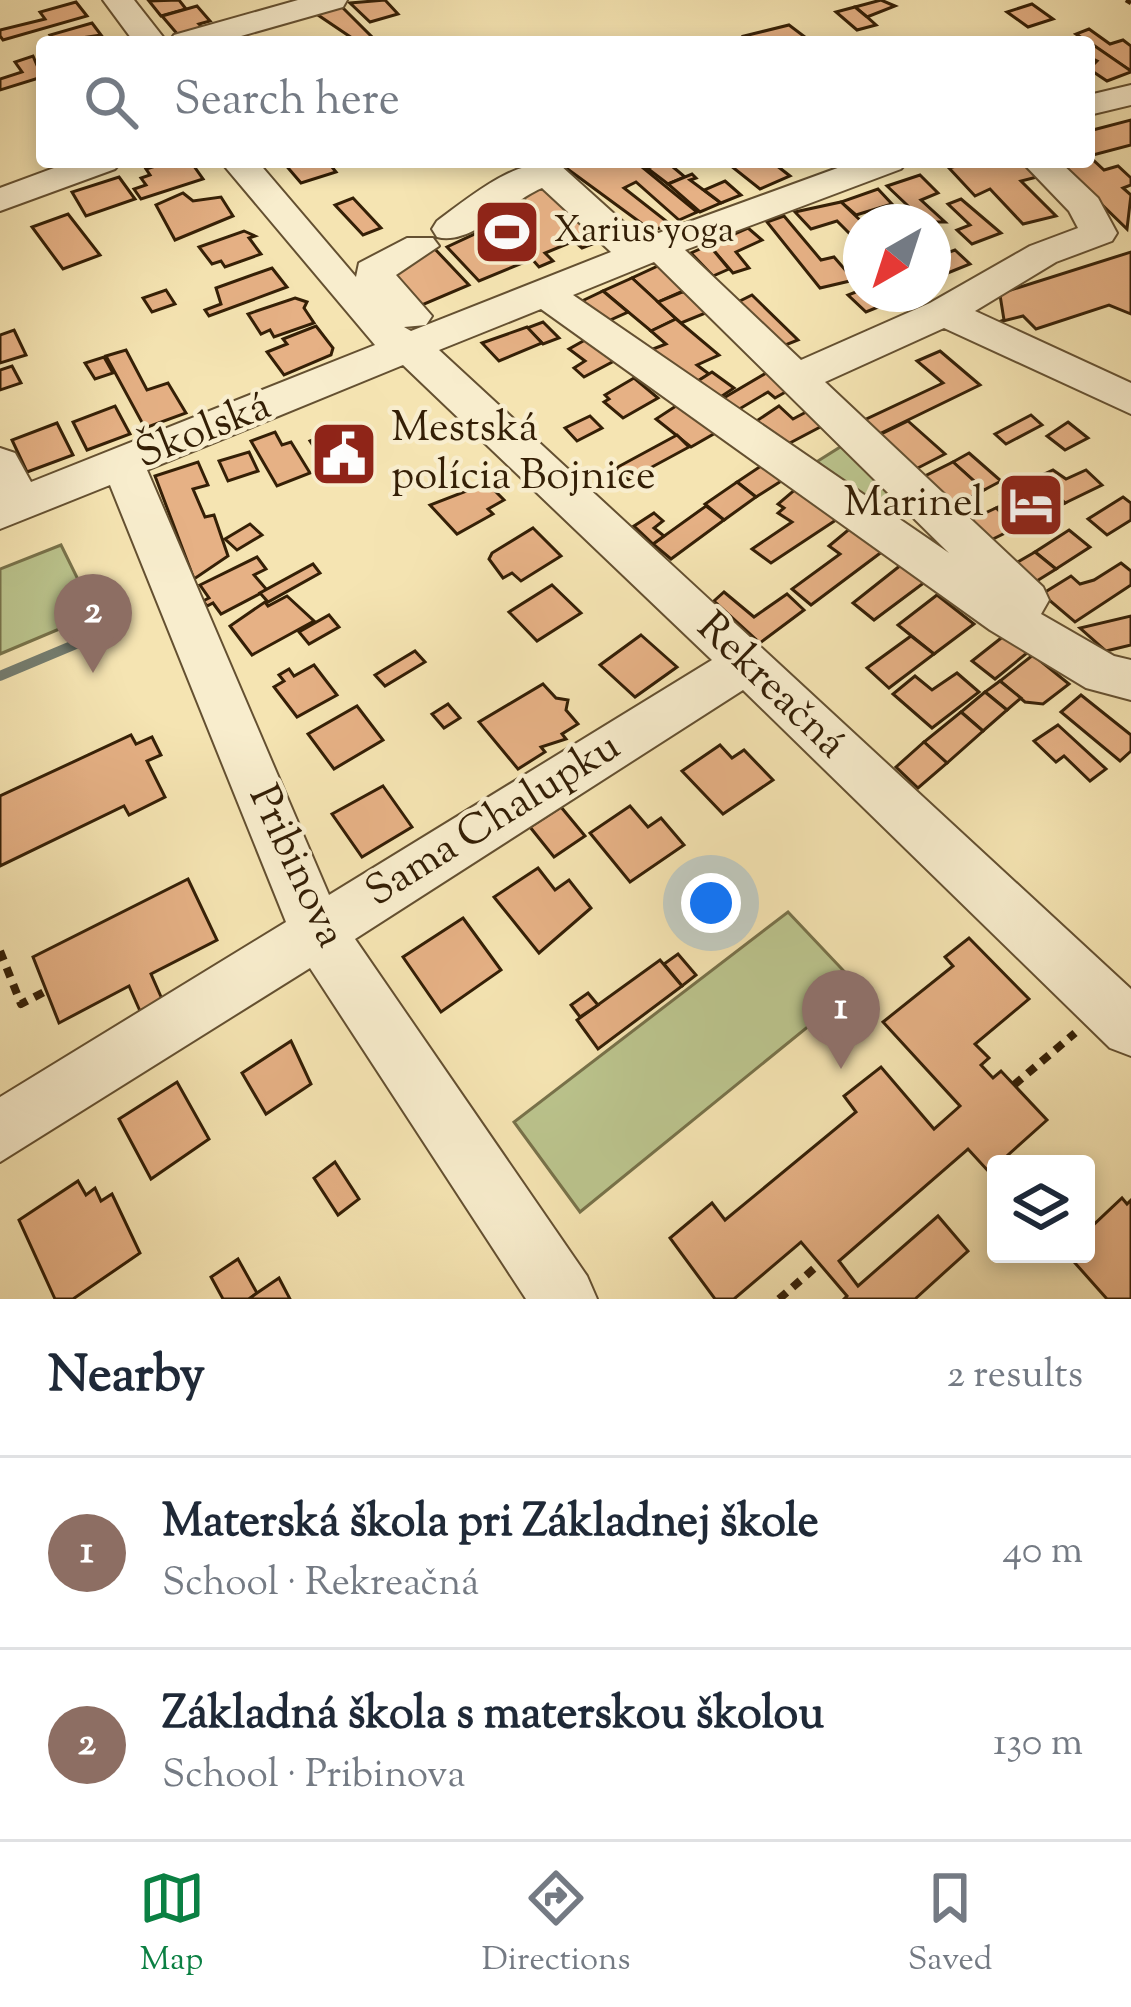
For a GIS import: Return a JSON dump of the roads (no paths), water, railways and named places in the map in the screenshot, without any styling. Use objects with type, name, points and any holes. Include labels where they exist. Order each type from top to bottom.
[{"type":"street","points":[[118,0],[147,36]]},
{"type":"street","points":[[205,36],[332,0]]},
{"type":"street","points":[[5,188],[80,168]]},
{"type":"street","points":[[243,168],[378,328],[420,345]]},
{"type":"street","name":"Školská","points":[[10,508],[779,198],[871,168]]},
{"type":"street","points":[[951,307],[985,284],[1099,233],[1085,206],[1046,168]]},
{"type":"street","points":[[420,345],[372,272],[435,238],[507,189],[555,169],[794,380],[930,510],[1117,677]]},
{"type":"street","points":[[548,294],[577,320],[891,536],[1117,677]]},
{"type":"street","points":[[794,380],[944,312],[1124,396],[1131,440]]},
{"type":"street","name":"Rekreačná","points":[[420,345],[436,368],[1131,1028]]},
{"type":"street","points":[[793,469],[849,433]]},
{"type":"street","points":[[0,464],[10,508]]},
{"type":"street","name":"Pribinova","points":[[123,465],[317,931],[564,1299]]},
{"type":"street","points":[[891,536],[930,510]]},
{"type":"street","name":"Sama Chalupku","points":[[0,1132],[745,664]]},
{"type":"waterway","points":[[0,676],[119,626]]},
{"type":"place","name":"Xarius yoga","points":[[507,232]]},
{"type":"place","name":"Mestská polícia Bojnice","points":[[344,454]]},
{"type":"place","name":"Marinel","points":[[1031,505]]},
{"type":"place","name":"Základná škola s materskou školou","points":[[93,673]]},
{"type":"place","name":"Materská škola pri Základnej škole","points":[[841,1069]]}]
